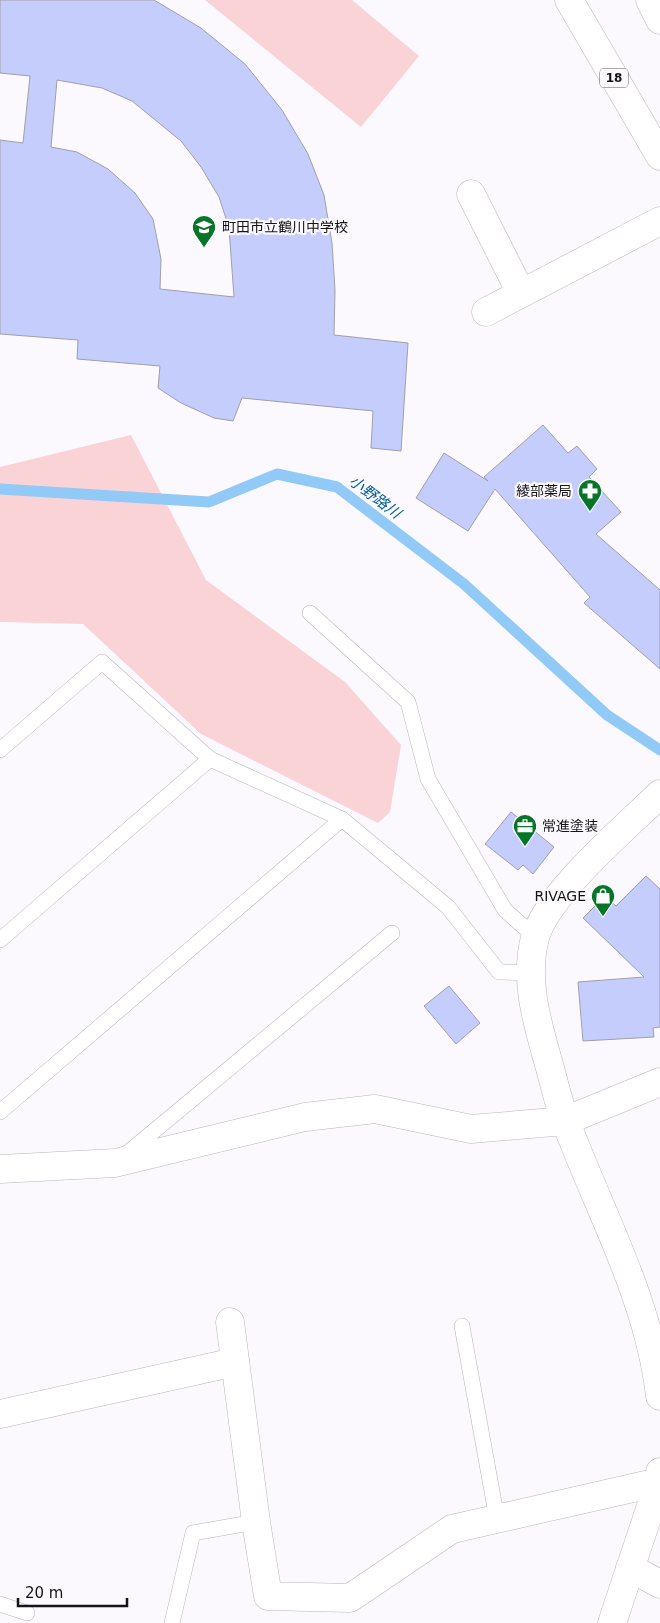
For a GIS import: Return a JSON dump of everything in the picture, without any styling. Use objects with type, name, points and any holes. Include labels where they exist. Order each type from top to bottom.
[{"type":"street","name":"18","points":[[569,0],[660,156]]},
{"type":"street","points":[[650,0],[660,20]]},
{"type":"street","points":[[471,194],[521,293]]},
{"type":"street","points":[[486,312],[660,221]]},
{"type":"street","points":[[660,794],[570,882],[547,912],[535,938],[531,972],[535,1017],[565,1121],[633,1284],[656,1363],[660,1396]]},
{"type":"street","points":[[0,1169],[116,1163],[305,1117],[375,1109],[471,1129],[565,1121],[660,1082]]},
{"type":"street","points":[[230,1322],[256,1522],[268,1596],[350,1598],[452,1529],[659,1477]]},
{"type":"street","points":[[0,1414],[235,1362]]},
{"type":"street","points":[[612,1623],[659,1477]]},
{"type":"street","points":[[630,1568],[660,1584]]},
{"type":"lane","points":[[310,613],[408,702],[428,779],[505,910],[535,938]]},
{"type":"lane","points":[[0,750],[102,662],[210,759],[342,820],[448,907],[499,972],[531,972]]},
{"type":"lane","points":[[0,940],[210,759]]},
{"type":"lane","points":[[0,1112],[342,820]]},
{"type":"lane","points":[[116,1163],[392,932]]},
{"type":"lane","points":[[462,1326],[497,1519]]},
{"type":"lane","points":[[172,1623],[193,1533],[256,1522]]},
{"type":"lane","points":[[0,1604],[26,1613]]},
{"type":"shaded area","points":[[205,0],[352,0],[419,56],[361,127]]},
{"type":"shaded area","points":[[131,435],[206,580],[345,682],[401,745],[390,812],[378,823],[201,734],[83,624],[0,622],[0,467]]},
{"type":"building","points":[[0,0],[154,0],[201,28],[245,64],[282,110],[308,154],[324,195],[332,243],[335,290],[334,335],[408,343],[401,451],[371,448],[373,411],[242,398],[233,421],[214,418],[181,403],[158,388],[160,366],[77,359],[78,340],[0,334],[0,140],[23,143],[30,76],[0,73]],"holes":[[[57,80],[102,88],[132,101],[181,141],[201,167],[219,197],[229,228],[234,297],[160,289],[161,259],[153,219],[135,193],[108,169],[77,152],[51,147]]]},
{"type":"building","points":[[543,425],[568,453],[577,446],[597,469],[589,477],[621,512],[596,534],[660,590],[660,669],[584,603],[590,597],[495,489],[468,531],[416,498],[444,453],[488,481],[484,477]]},
{"type":"building","points":[[511,812],[554,847],[533,874],[523,865],[518,870],[485,844]]},
{"type":"building","points":[[646,876],[660,889],[660,1027],[653,1028],[654,1037],[583,1041],[578,982],[644,977],[583,918],[605,896],[616,906]]},
{"type":"building","points":[[449,986],[480,1023],[456,1044],[424,1006]]},
{"type":"waterway","name":"小野路川","points":[[0,489],[209,502],[277,474],[337,487],[464,584],[607,715],[660,750]]},
{"type":"place","name":"町田市立鶴川中学校","points":[[204,248]]},
{"type":"place","name":"綾部薬局","points":[[590,512]]},
{"type":"place","name":"常進塗装","points":[[525,847]]},
{"type":"place","name":"RIVAGE","points":[[603,917]]}]
